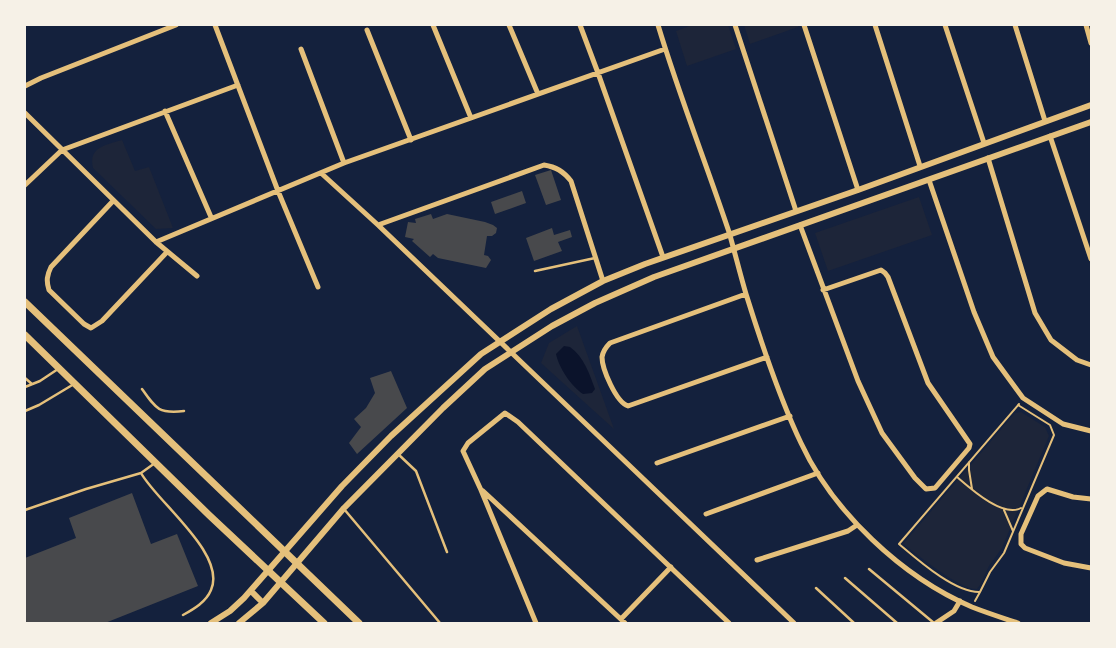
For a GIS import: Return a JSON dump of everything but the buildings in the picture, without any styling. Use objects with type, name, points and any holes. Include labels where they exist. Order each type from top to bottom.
[{"type":"main road","points":[[25,302],[359,623]]},
{"type":"main road","points":[[25,335],[209,515],[324,623]]},
{"type":"street","points":[[25,86],[176,25]]},
{"type":"street","points":[[214,25],[278,191],[318,287]]},
{"type":"street","points":[[433,25],[471,118]]},
{"type":"street","points":[[509,25],[538,94]]},
{"type":"street","points":[[580,25],[663,257]]},
{"type":"street","points":[[658,25],[729,233],[746,294],[767,356],[801,444],[818,473],[857,525],[914,574],[972,607],[1005,621],[1018,623]]},
{"type":"street","points":[[734,25],[796,211]]},
{"type":"street","points":[[804,25],[858,190]]},
{"type":"street","points":[[875,25],[920,166]]},
{"type":"street","points":[[945,25],[984,144]]},
{"type":"street","points":[[1015,25],[1045,121]]},
{"type":"street","points":[[1086,25],[1091,43]]},
{"type":"street","points":[[368,30],[411,140]]},
{"type":"street","points":[[301,49],[344,163]]},
{"type":"street","points":[[156,242],[344,163],[665,49]]},
{"type":"street","points":[[25,185],[62,150],[238,85]]},
{"type":"street","points":[[211,623],[230,611],[251,591],[268,569],[342,486],[391,436],[481,354],[550,309],[603,281],[663,257],[858,190],[1091,105]]},
{"type":"street","points":[[165,111],[211,218]]},
{"type":"street","points":[[25,114],[156,242],[196,276]]},
{"type":"street","points":[[239,623],[263,603],[344,508],[397,453],[469,384],[485,369],[552,326],[595,303],[654,277],[1091,122]]},
{"type":"street","points":[[1050,136],[1091,259]]},
{"type":"street","points":[[988,158],[1035,313],[1051,340],[1078,360],[1091,365]]},
{"type":"street","points":[[378,225],[544,165],[555,167],[571,181],[603,281]]},
{"type":"street","points":[[321,173],[378,225],[794,623]]},
{"type":"street","points":[[929,180],[974,312],[992,357],[1023,398],[1063,424],[1091,431]]},
{"type":"street","points":[[113,201],[52,267],[48,274],[47,284],[49,290],[84,324],[91,328],[98,325],[167,252]]},
{"type":"street","points":[[800,225],[823,290],[858,381],[882,433],[915,478],[926,489],[934,488],[969,448],[970,444],[928,383],[885,273],[881,270],[823,290]]},
{"type":"street","points":[[746,294],[610,343],[604,351],[603,362],[616,396],[628,406],[767,356]]},
{"type":"street","points":[[536,623],[463,451],[468,443],[505,413],[518,422],[729,623]]},
{"type":"street","points":[[657,464],[790,416]]},
{"type":"street","points":[[706,514],[818,473]]},
{"type":"street","points":[[1091,499],[1074,497],[1047,489],[1042,491],[1022,534],[1021,544],[1025,548],[1064,563],[1091,568]]},
{"type":"street","points":[[481,490],[623,621],[670,567]]},
{"type":"street","points":[[757,560],[848,532],[857,525]]},
{"type":"street","points":[[251,591],[263,603]]},
{"type":"street","points":[[935,623],[954,611],[960,601]]},
{"type":"lane","points":[[535,271],[595,258]]},
{"type":"lane","points":[[25,387],[40,381],[60,368]]},
{"type":"lane","points":[[25,378],[32,384]]},
{"type":"lane","points":[[25,411],[76,384]]},
{"type":"lane","points":[[142,389],[152,404],[168,413],[184,411]]},
{"type":"lane","points":[[397,453],[416,471],[447,552]]},
{"type":"lane","points":[[25,510],[86,488],[141,473],[156,462]]},
{"type":"lane","points":[[141,473],[151,488],[192,532],[206,556],[213,574],[213,584],[206,598],[200,605],[183,615]]},
{"type":"lane","points":[[344,508],[440,623]]},
{"type":"lane","points":[[869,569],[935,623]]},
{"type":"lane","points":[[845,578],[896,623]]},
{"type":"lane","points":[[816,588],[854,623]]},
{"type":"path","points":[[972,607],[980,592],[990,572],[1004,553],[1054,435],[1050,425],[1018,405],[899,544],[915,558],[953,584],[971,592],[980,592]]},
{"type":"path","points":[[969,462],[973,490]]},
{"type":"path","points":[[956,477],[1004,510],[1012,511],[1023,507],[1033,508]]},
{"type":"path","points":[[1004,510],[1021,544]]},
{"type":"shaded area","points":[[692,25],[728,25],[736,49],[687,66],[676,31]]},
{"type":"shaded area","points":[[744,25],[798,25],[798,27],[750,44]]},
{"type":"shaded area","points":[[122,140],[135,171],[149,167],[173,228],[156,229],[93,168],[93,155],[96,151]]},
{"type":"shaded area","points":[[919,197],[932,235],[828,271],[815,233]]},
{"type":"shaded area","points":[[577,326],[614,429],[541,363],[549,343]]},
{"type":"shaded area","points":[[564,346],[570,347],[582,360],[595,389],[592,393],[583,394],[570,382],[563,371],[556,354]]},
{"type":"shaded area","points":[[1021,412],[1045,427],[1049,436],[1002,548],[989,566],[977,589],[970,588],[939,571],[903,544],[1015,413]]}]
